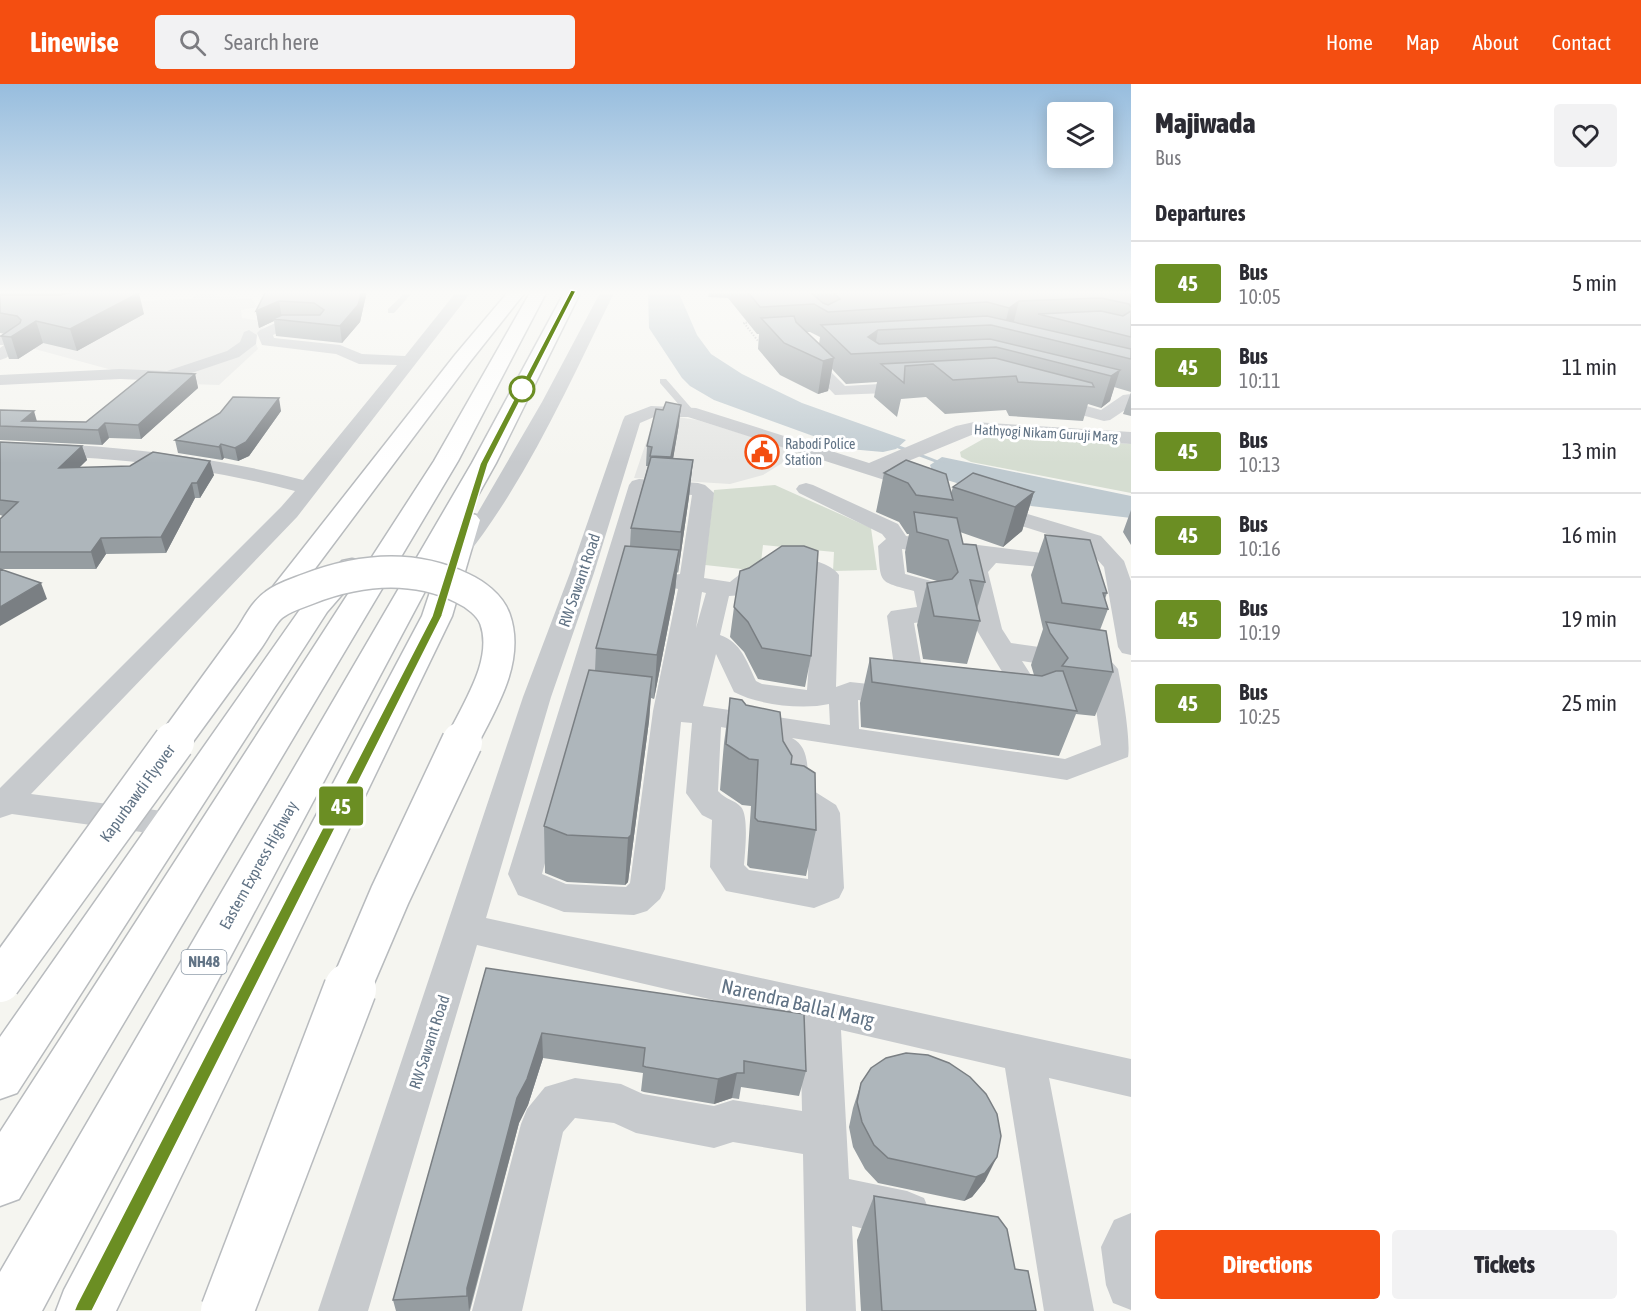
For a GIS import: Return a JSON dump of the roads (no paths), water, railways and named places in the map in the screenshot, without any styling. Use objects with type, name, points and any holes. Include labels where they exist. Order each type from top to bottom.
[{"type":"highway","name":"Kapurbawdi Flyover","points":[[0,982],[274,604],[471,348]]},
{"type":"highway","name":"Eastern Express Highway","points":[[10,1311],[398,613],[514,348]]},
{"type":"highway","name":"Eastern Express Highway","points":[[0,1180],[355,610],[465,462],[537,348]]},
{"type":"highway","points":[[85,1311],[437,616],[457,553],[465,462]]},
{"type":"highway","points":[[0,1077],[316,607],[465,462]]},
{"type":"highway","points":[[227,1311],[368,944],[479,706],[497,657],[495,621],[480,598],[455,584],[429,574],[398,570],[366,572],[336,578],[305,589],[274,604]]},
{"type":"street","points":[[0,380],[120,374],[168,376],[233,354],[242,348]]},
{"type":"street","points":[[330,348],[340,350],[358,359],[410,362]]},
{"type":"street","points":[[2,802],[289,512],[421,348]]},
{"type":"street","points":[[457,553],[486,517],[579,348]]},
{"type":"street","points":[[799,348],[841,391],[931,387]]},
{"type":"street","points":[[881,373],[897,388]]},
{"type":"street","points":[[1107,393],[1130,399]]},
{"type":"street","points":[[1030,396],[1104,416],[1130,399]]},
{"type":"street","name":"RW Sawant Road","points":[[343,1311],[466,928],[537,697],[582,573],[625,484],[632,420],[651,411],[690,412],[1093,542],[1116,566]]},
{"type":"street","name":"Hathyogi Nikam Guruji Marg","points":[[869,470],[974,428],[1131,438]]},
{"type":"street","points":[[0,448],[46,448],[163,459],[274,478],[308,488]]},
{"type":"street","points":[[682,717],[784,746],[790,751],[794,793],[825,813],[826,888],[814,894],[738,882],[727,867],[729,814],[713,807],[702,793],[682,717],[691,583],[704,492],[698,489],[625,484],[623,577],[589,703],[525,874],[530,885],[564,898],[634,901],[647,889],[682,717],[707,639],[719,589]]},
{"type":"street","points":[[806,489],[890,529],[899,542]]},
{"type":"street","points":[[845,736],[843,694],[850,691],[925,699],[900,616],[932,615],[926,586],[893,578],[890,546],[899,542],[998,556],[1116,566],[1131,647]]},
{"type":"street","points":[[998,556],[981,564],[976,572],[989,629],[1035,703],[1026,709],[1004,707]]},
{"type":"street","points":[[657,580],[735,590],[772,566],[820,571],[827,574],[821,698],[812,699],[755,692],[744,686],[727,649],[722,644],[707,639]]},
{"type":"street","points":[[582,573],[623,577]]},
{"type":"street","points":[[682,717],[845,736],[1067,770],[1118,750],[1104,669],[1096,663],[1002,650]]},
{"type":"street","points":[[537,697],[589,703]]},
{"type":"street","points":[[2,802],[170,824]]},
{"type":"street","name":"Narendra Ballal Marg","points":[[466,928],[1131,1078]]},
{"type":"street","points":[[820,1008],[831,1311]]},
{"type":"street","points":[[1023,1053],[1070,1311]]},
{"type":"street","points":[[496,1311],[543,1124],[560,1101],[575,1098],[621,1104],[636,1113],[714,1127],[733,1121],[825,1136]]},
{"type":"street","points":[[827,1197],[951,1224]]},
{"type":"street","points":[[1131,1236],[1125,1247],[1131,1285]]},
{"type":"lane","points":[[663,381],[690,412]]},
{"type":"waterway","points":[[891,444],[944,464]]},
{"type":"place","name":"Rabodi Police Station","points":[[762,452]]}]
